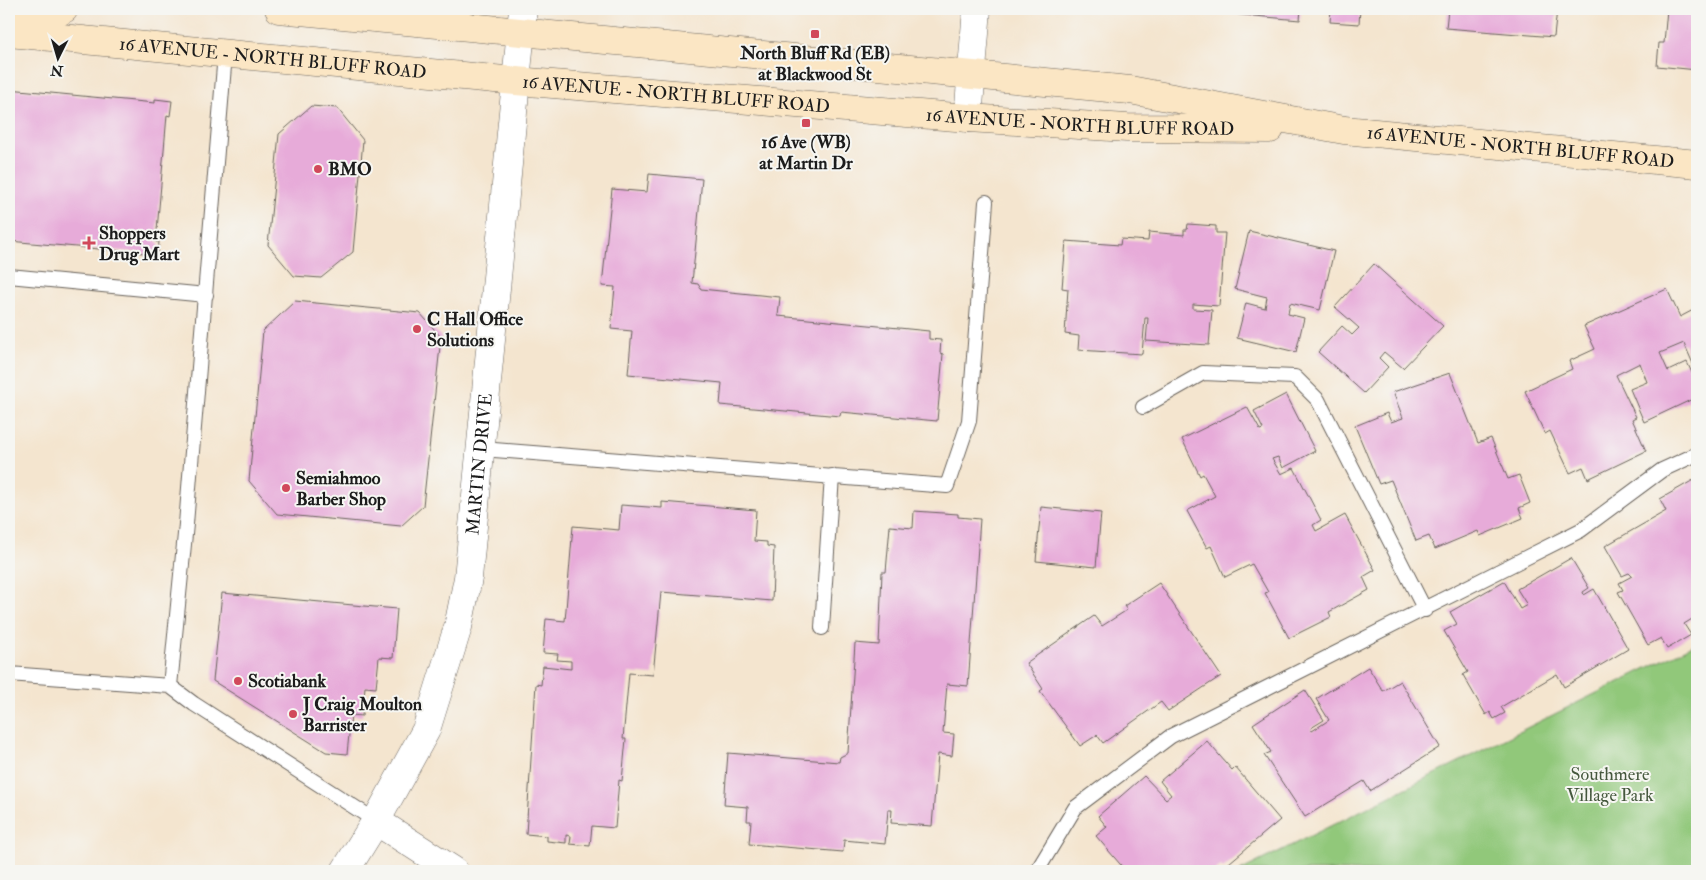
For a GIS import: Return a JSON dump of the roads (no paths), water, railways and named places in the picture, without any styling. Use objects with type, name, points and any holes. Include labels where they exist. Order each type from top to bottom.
[{"type":"main road","points":[[11,9],[57,13],[64,9]]},
{"type":"main road","name":"16 AVENUE - NORTH BLUFF ROAD","points":[[278,9],[522,20],[972,75],[1130,90],[1344,130]]},
{"type":"main road","name":"16 AVENUE - NORTH BLUFF ROAD","points":[[9,33],[516,81],[968,118],[1128,128],[1344,130],[1697,164]]},
{"type":"street","points":[[968,118],[977,9]]},
{"type":"street","name":"MARTIN DRIVE","points":[[345,871],[376,821],[426,730],[448,661],[468,578],[482,449],[522,20]]},
{"type":"street","points":[[376,821],[454,871]]},
{"type":"lane","points":[[170,686],[206,295],[207,256],[225,54]]},
{"type":"lane","points":[[482,449],[947,486],[969,421],[986,202]]},
{"type":"lane","points":[[9,276],[206,295]]},
{"type":"lane","points":[[1143,407],[1203,373],[1295,376],[1318,400],[1425,610]]},
{"type":"lane","points":[[1037,871],[1075,808],[1171,736],[1581,530],[1662,470],[1697,454]]},
{"type":"lane","points":[[822,628],[832,476]]},
{"type":"lane","points":[[9,674],[170,686],[194,704],[376,821]]},
{"type":"place","name":"North Bluff Rd (EB) at Blackwood St","points":[[815,34]]},
{"type":"place","name":"16 Ave (WB) at Martin Dr","points":[[806,123]]},
{"type":"place","name":"BMO","points":[[318,169]]},
{"type":"place","name":"Shoppers Drug Mart","points":[[89,243]]},
{"type":"place","name":"C Hall Office Solutions","points":[[417,329]]},
{"type":"place","name":"Semiahmoo Barber Shop","points":[[286,488]]},
{"type":"place","name":"Scotiabank","points":[[238,681]]},
{"type":"place","name":"J Craig Moulton Barrister","points":[[293,714]]},
{"type":"park label","name":"Southmere Village Park","points":[[1610,784]]}]
